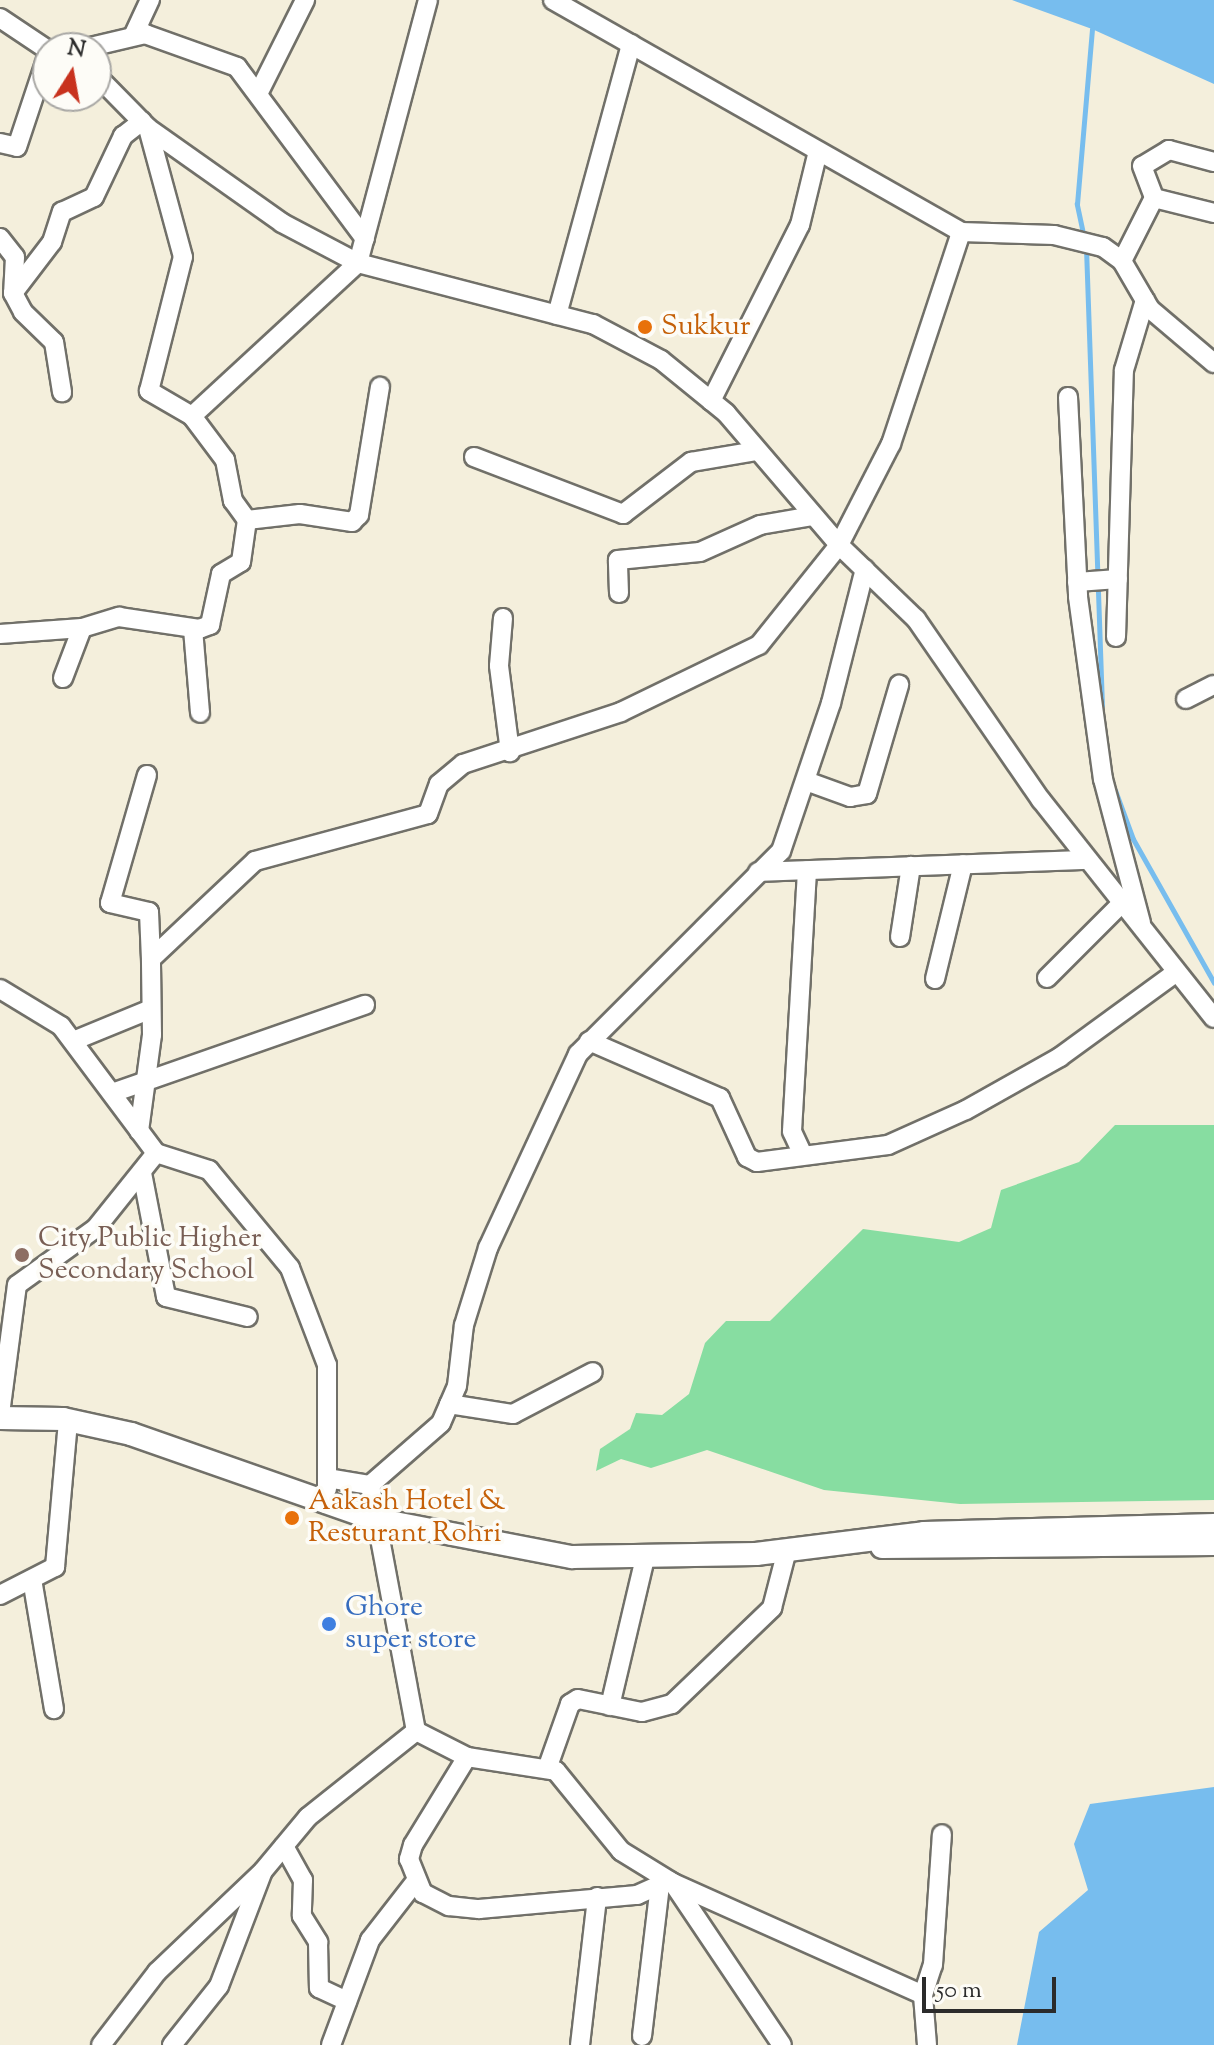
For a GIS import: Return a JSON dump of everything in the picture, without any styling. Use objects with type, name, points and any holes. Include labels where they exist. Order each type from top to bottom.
[{"type":"main road","points":[[0,1416],[68,1420],[327,1489],[374,1519],[572,1557],[645,1558],[787,1550],[924,1533],[1214,1525]]},
{"type":"main road","points":[[841,1543],[924,1552],[1214,1544]]},
{"type":"street","points":[[134,34],[150,0]]},
{"type":"street","points":[[260,90],[305,0]]},
{"type":"street","points":[[192,416],[358,263],[428,0]]},
{"type":"street","points":[[553,0],[961,232],[1054,235],[1103,247],[1122,261],[1145,300],[1185,344],[1214,363]]},
{"type":"street","points":[[0,18],[32,41]]},
{"type":"street","points":[[112,40],[134,34],[187,43],[237,67],[260,90],[365,239]]},
{"type":"street","points":[[557,315],[631,44]]},
{"type":"street","points":[[112,91],[145,124],[282,223],[358,263],[593,324],[661,360],[711,401],[839,545],[916,619],[1087,860],[1174,974],[1214,1018]]},
{"type":"street","points":[[0,143],[17,147],[32,101]]},
{"type":"street","points":[[13,293],[52,242],[62,212],[94,197],[123,136],[145,124]]},
{"type":"street","points":[[0,634],[82,628],[119,617],[193,629],[210,625],[221,574],[241,562],[247,520],[233,501],[225,460],[192,416],[149,391],[183,257],[145,124]]},
{"type":"street","points":[[1122,261],[1154,198],[1142,166],[1154,155],[1169,150],[1214,162]]},
{"type":"street","points":[[711,401],[800,225],[818,151]]},
{"type":"street","points":[[1154,198],[1214,213]]},
{"type":"street","points":[[151,959],[255,861],[428,814],[439,784],[463,764],[510,752],[621,712],[759,645],[839,545],[891,444],[961,232]]},
{"type":"street","points":[[0,238],[15,257],[13,293],[54,342],[62,392]]},
{"type":"street","points":[[1116,637],[1113,579],[1124,370],[1145,300]]},
{"type":"street","points":[[247,520],[300,514],[352,522],[359,515],[380,387]]},
{"type":"street","points":[[1068,397],[1082,582],[1103,779],[1143,933]]},
{"type":"street","points":[[474,457],[623,514],[691,462],[757,451]]},
{"type":"street","points":[[619,593],[618,560],[700,552],[760,525],[813,516]]},
{"type":"street","points":[[0,989],[73,1041],[156,1153],[209,1170],[290,1268],[327,1365],[327,1489],[370,1485],[441,1423],[449,1404],[488,1248],[589,1041],[781,851],[806,781],[865,569]]},
{"type":"street","points":[[1082,582],[1113,579]]},
{"type":"street","points":[[503,618],[499,666],[510,752]]},
{"type":"street","points":[[63,678],[82,628]]},
{"type":"street","points":[[193,629],[192,692],[200,713]]},
{"type":"street","points":[[806,781],[850,797],[867,794],[899,685]]},
{"type":"street","points":[[1186,699],[1214,685]]},
{"type":"street","points":[[139,1131],[151,1009],[149,912],[110,903],[147,775]]},
{"type":"street","points":[[758,872],[1087,860]]},
{"type":"street","points":[[935,979],[963,864]]},
{"type":"street","points":[[900,937],[911,866]]},
{"type":"street","points":[[803,1155],[792,1131],[807,870]]},
{"type":"street","points":[[1047,978],[1121,904]]},
{"type":"street","points":[[589,1041],[720,1098],[747,1157],[803,1155],[888,1145],[966,1110],[1060,1057],[1174,974]]},
{"type":"street","points":[[112,1093],[365,1005]]},
{"type":"street","points":[[73,1041],[151,1009]]},
{"type":"street","points":[[0,1416],[17,1285],[96,1228],[156,1153]]},
{"type":"street","points":[[142,1173],[166,1297],[248,1317]]},
{"type":"street","points":[[449,1404],[513,1414],[593,1372]]},
{"type":"street","points":[[0,1595],[32,1579],[58,1557],[68,1420]]},
{"type":"street","points":[[370,1485],[416,1731]]},
{"type":"street","points":[[547,1769],[570,1704],[656,1712],[672,1704],[772,1608],[787,1550]]},
{"type":"street","points":[[610,1706],[645,1558]]},
{"type":"street","points":[[32,1579],[54,1709]]},
{"type":"street","points":[[416,1731],[467,1757],[556,1771],[621,1851],[667,1883],[923,1995]]},
{"type":"street","points":[[101,2045],[167,1961],[263,1871],[308,1817],[416,1731]]},
{"type":"street","points":[[331,2045],[370,1940],[416,1881],[413,1845],[467,1757]]},
{"type":"street","points":[[927,2045],[923,1995],[933,1965],[942,1834]]},
{"type":"street","points":[[284,1846],[303,1880],[302,1916],[318,1942],[319,1988],[347,2001]]},
{"type":"street","points":[[172,2045],[219,1986],[263,1871]]},
{"type":"street","points":[[416,1881],[449,1906],[597,1897],[667,1883]]},
{"type":"street","points":[[642,2036],[667,1883]]},
{"type":"street","points":[[667,1883],[782,2045]]},
{"type":"street","points":[[580,2045],[597,1897]]},
{"type":"green space","points":[[1115,1125],[1214,1125],[1214,1500],[960,1504],[824,1490],[707,1450],[651,1468],[621,1459],[596,1471],[600,1449],[630,1429],[636,1413],[662,1415],[689,1394],[705,1343],[726,1321],[770,1321],[863,1229],[959,1242],[991,1228],[1001,1190],[1079,1162]]},
{"type":"water","points":[[1012,0],[1214,0],[1214,84],[1092,29]]},
{"type":"water","points":[[1214,1787],[1214,2045],[1017,2045],[1039,1932],[1088,1890],[1074,1844],[1090,1804]]},
{"type":"waterway","points":[[1084,238],[1077,204],[1092,29]]},
{"type":"waterway","points":[[1086,248],[1102,706]]},
{"type":"waterway","points":[[1115,790],[1133,839],[1214,983]]},
{"type":"place","name":"Sukkur","points":[[645,327]]},
{"type":"place","name":"City Public Higher Secondary School","points":[[22,1255]]},
{"type":"place","name":"Aakash Hotel & Resturant Rohri","points":[[292,1518]]},
{"type":"place","name":"Ghore super store","points":[[329,1624]]}]
